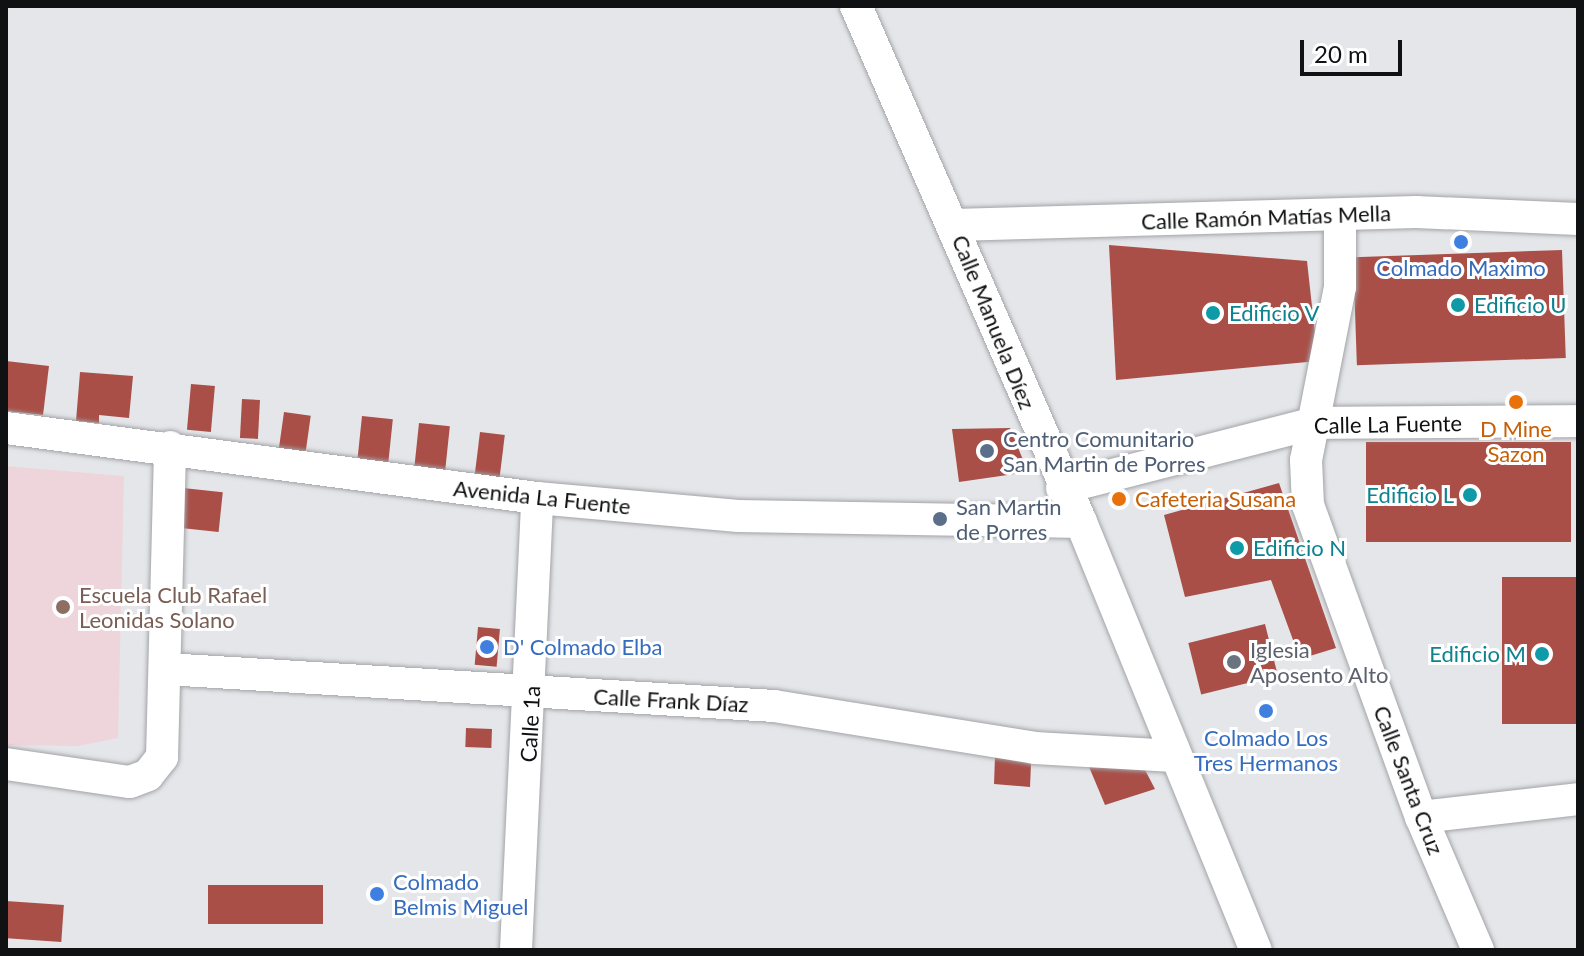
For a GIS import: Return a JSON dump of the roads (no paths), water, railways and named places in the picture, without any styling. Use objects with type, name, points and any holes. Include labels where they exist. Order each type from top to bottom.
[{"type":"street","name":"Calle Manuela Díez","points":[[856,6],[954,225],[1062,488],[1081,522],[1174,756],[1256,950]]},
{"type":"street","name":"Calle Ramón Matías Mella","points":[[954,225],[1416,212],[1578,219]]},
{"type":"street","name":"Calle Santa Cruz","points":[[1340,216],[1340,287],[1306,460],[1308,505],[1421,817],[1478,950]]},
{"type":"street","name":"Calle La Fuente","points":[[1062,488],[1315,423],[1578,421]]},
{"type":"street","name":"Avenida La Fuente","points":[[6,428],[170,447],[342,476],[738,516],[1081,522]]},
{"type":"street","points":[[6,764],[130,782],[148,775],[162,757],[170,447]]},
{"type":"street","name":"Calle 1a","points":[[516,950],[532,691],[537,498]]},
{"type":"street","name":"Calle Frank Díaz","points":[[166,669],[774,706],[1035,748],[1174,756]]},
{"type":"street","points":[[1421,817],[1578,799]]},
{"type":"place","name":"Colmado Maximo","points":[[1461,242]]},
{"type":"place","name":"Edificio U","points":[[1458,305]]},
{"type":"place","name":"Edificio V","points":[[1213,313]]},
{"type":"place","name":"D Mine Sazon","points":[[1516,402]]},
{"type":"place","name":"Centro Comunitario San Martin de Porres","points":[[987,451]]},
{"type":"place","name":"Edificio L","points":[[1470,495]]},
{"type":"place","name":"Cafeteria Susana","points":[[1119,499]]},
{"type":"place","name":"San Martin de Porres","points":[[940,519]]},
{"type":"place","name":"Edificio N","points":[[1237,548]]},
{"type":"place","name":"Escuela Club Rafael Leonidas Solano","points":[[63,607]]},
{"type":"place","name":"D' Colmado Elba","points":[[487,647]]},
{"type":"place","name":"Edificio M","points":[[1542,654]]},
{"type":"place","name":"Iglesia Aposento Alto","points":[[1234,662]]},
{"type":"place","name":"Colmado Los Tres Hermanos","points":[[1266,711]]},
{"type":"place","name":"Colmado Belmis Miguel","points":[[377,894]]}]
